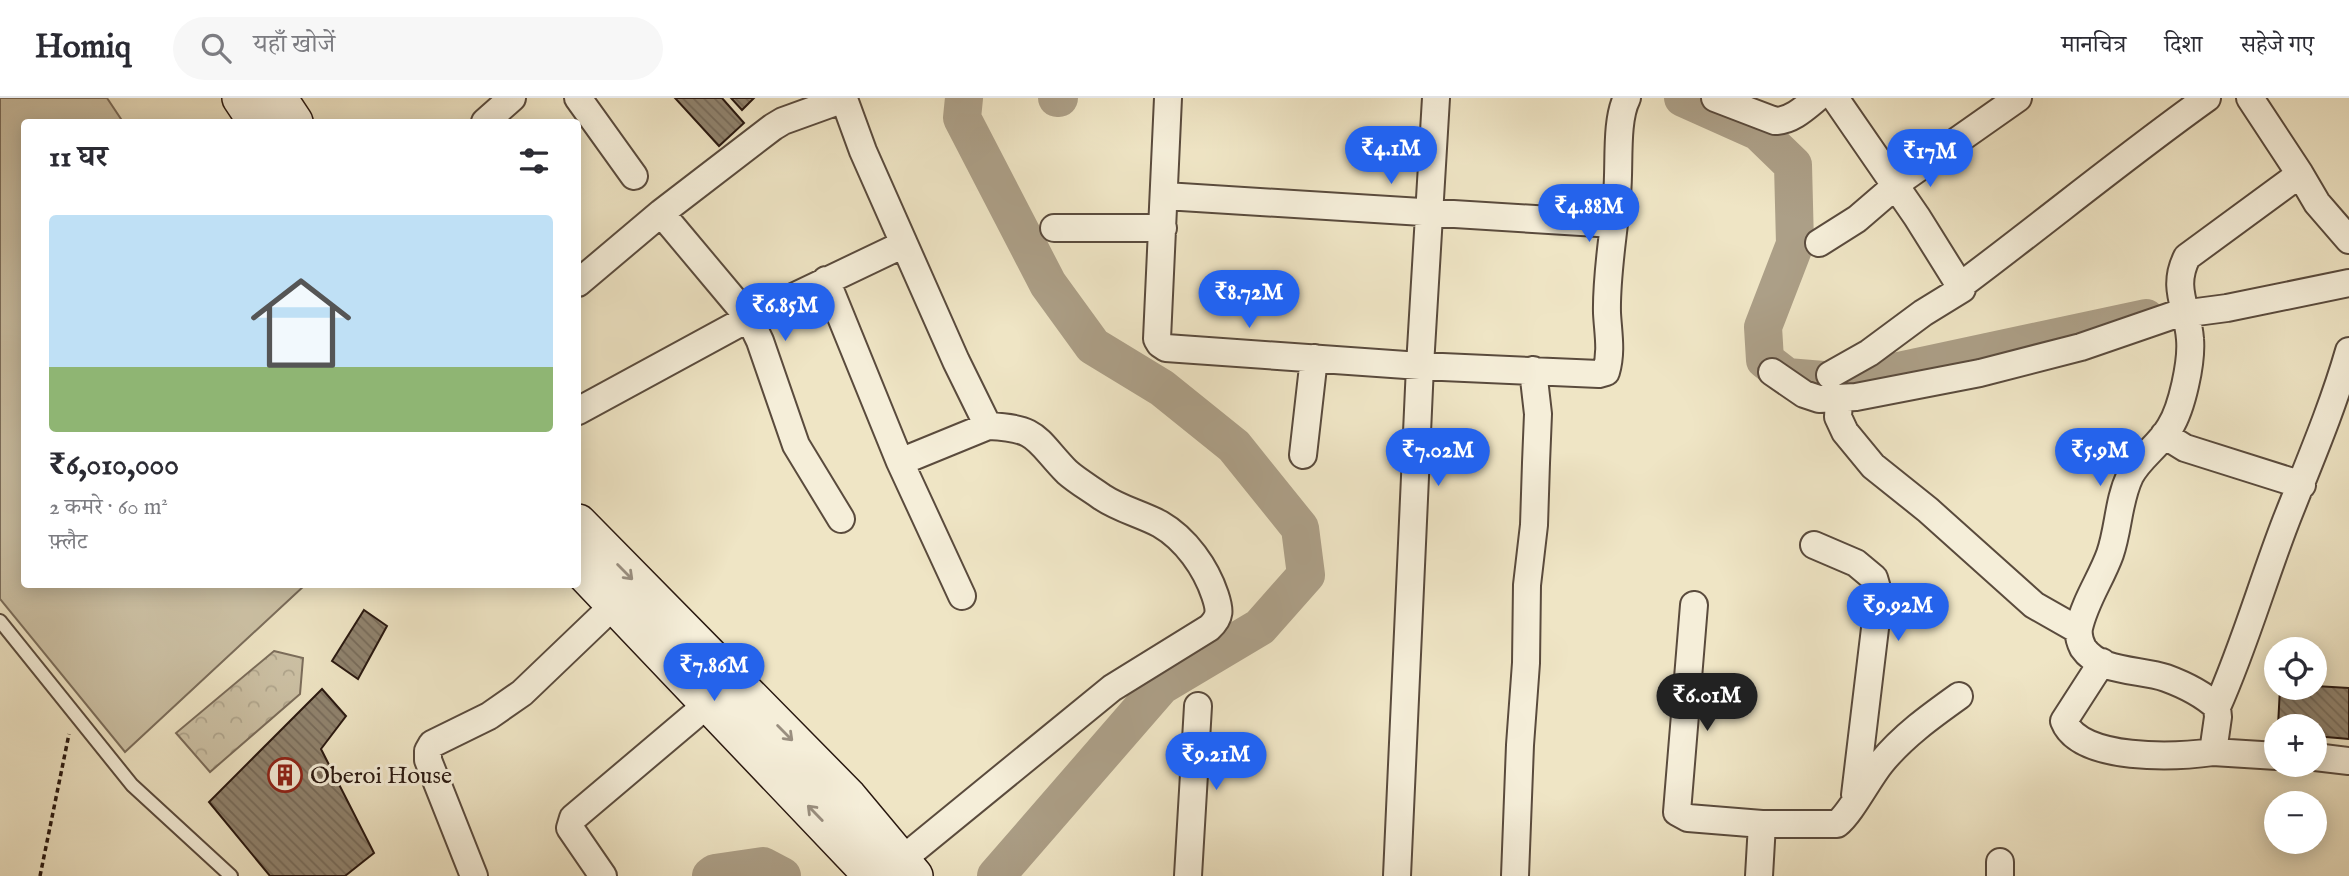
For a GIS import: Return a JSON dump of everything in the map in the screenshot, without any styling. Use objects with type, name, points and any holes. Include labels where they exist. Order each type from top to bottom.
[{"type":"main road","points":[[241,98],[255,119]]},
{"type":"main road","points":[[278,98],[292,119]]},
{"type":"main road","points":[[581,526],[848,797],[892,872]]},
{"type":"main road","points":[[581,569],[709,703],[892,872]]},
{"type":"street","points":[[488,119],[512,98]]},
{"type":"street","points":[[578,98],[634,176]]},
{"type":"street","points":[[581,280],[661,213],[783,121],[841,98],[856,102],[863,151],[956,361],[988,426]]},
{"type":"street","points":[[1168,98],[1157,339],[1160,344],[1167,348],[1420,366],[1599,374],[1606,372],[1611,342],[1607,314],[1621,125],[1627,98]]},
{"type":"street","points":[[1397,876],[1420,366],[1436,98]]},
{"type":"street","points":[[1715,98],[1760,116],[1782,121],[1817,98]]},
{"type":"street","points":[[1830,375],[1869,353],[1923,313],[1962,289],[1917,217],[1835,98]]},
{"type":"street","points":[[1819,243],[1857,219],[1894,186],[2018,98]]},
{"type":"street","points":[[1960,286],[2019,243],[2143,144],[2207,98]]},
{"type":"street","points":[[2250,98],[2317,203],[2349,240]]},
{"type":"street","points":[[2217,707],[2205,696],[2165,678],[2092,658],[2081,645],[2078,630],[2096,582],[2110,555],[2127,483],[2147,452],[2171,426],[2183,397],[2190,340],[2181,303],[2180,271],[2187,257],[2300,174]]},
{"type":"street","points":[[1165,196],[1614,224]]},
{"type":"street","points":[[661,213],[749,318],[760,341],[796,445],[841,519]]},
{"type":"street","points":[[1054,228],[1163,228]]},
{"type":"street","points":[[581,409],[749,318],[904,244]]},
{"type":"street","points":[[826,280],[900,462],[962,596]]},
{"type":"street","points":[[1772,372],[1804,394],[1819,399],[1839,400],[1980,373],[2081,347],[2185,313],[2227,308],[2349,283]]},
{"type":"street","points":[[2213,752],[2217,707],[2236,665],[2279,540],[2301,485],[2339,420],[2349,351]]},
{"type":"street","points":[[1303,454],[1314,358]]},
{"type":"street","points":[[1515,876],[1526,663],[1527,585],[1534,525],[1538,414],[1533,370]]},
{"type":"street","points":[[1839,400],[1838,417],[1842,425],[1873,466],[1937,518],[2034,606],[2078,630]]},
{"type":"street","points":[[892,872],[1112,688],[1209,628],[1218,620],[1220,609],[1209,575],[1171,531],[1119,508],[1104,498],[1068,473],[1037,438],[1019,429],[988,426],[900,462]]},
{"type":"street","points":[[2164,435],[2185,448],[2301,485]]},
{"type":"street","points":[[1814,545],[1856,563],[1874,578],[1879,595],[1854,800]]},
{"type":"street","points":[[474,876],[428,760],[428,751],[432,744],[489,716],[522,693],[615,604]]},
{"type":"street","points":[[1694,605],[1677,812],[1688,818],[1762,824],[1837,824],[1845,818],[1854,800],[1881,762],[1914,729],[1959,696]]},
{"type":"street","points":[[2102,662],[2064,721],[2067,730],[2075,737],[2091,746],[2142,754],[2192,755],[2213,752],[2264,755]]},
{"type":"street","points":[[603,876],[570,828],[573,818],[709,703]]},
{"type":"street","points":[[1188,876],[1198,706]]},
{"type":"street","points":[[2327,758],[2349,761]]},
{"type":"street","points":[[1759,876],[1762,824]]},
{"type":"lane","points":[[0,621],[132,785],[231,876]]},
{"type":"path","points":[[40,876],[73,712]]},
{"type":"green space","points":[[0,98],[107,98],[121,119],[21,119],[21,588],[302,588],[125,752],[0,599]]},
{"type":"green space","points":[[274,651],[303,658],[300,694],[210,772],[176,733]]},
{"type":"building","points":[[675,98],[722,98],[744,123],[719,146]]},
{"type":"building","points":[[731,98],[754,98],[742,110]]},
{"type":"building","points":[[364,610],[387,626],[358,679],[332,661]]},
{"type":"building","points":[[2327,687],[2349,688],[2349,739],[2327,737],[2327,714],[2279,714],[2279,700],[2327,700]]},
{"type":"building","name":"Oberoi House","points":[[322,689],[346,716],[321,749],[374,853],[345,876],[270,876],[209,802]]},
{"type":"waterway","points":[[964,98],[962,118],[1048,284],[1093,346],[1162,388],[1234,446],[1300,528],[1306,575],[1260,627],[1161,686],[996,876]]},
{"type":"waterway","points":[[1683,98],[1759,132],[1793,165],[1795,244],[1763,327],[1765,360],[1787,377],[1847,382],[2146,318]]},
{"type":"waterway","points":[[711,876],[715,873],[763,866],[782,876]]},
{"type":"place","name":"Oberoi House","points":[[285,775]]}]
